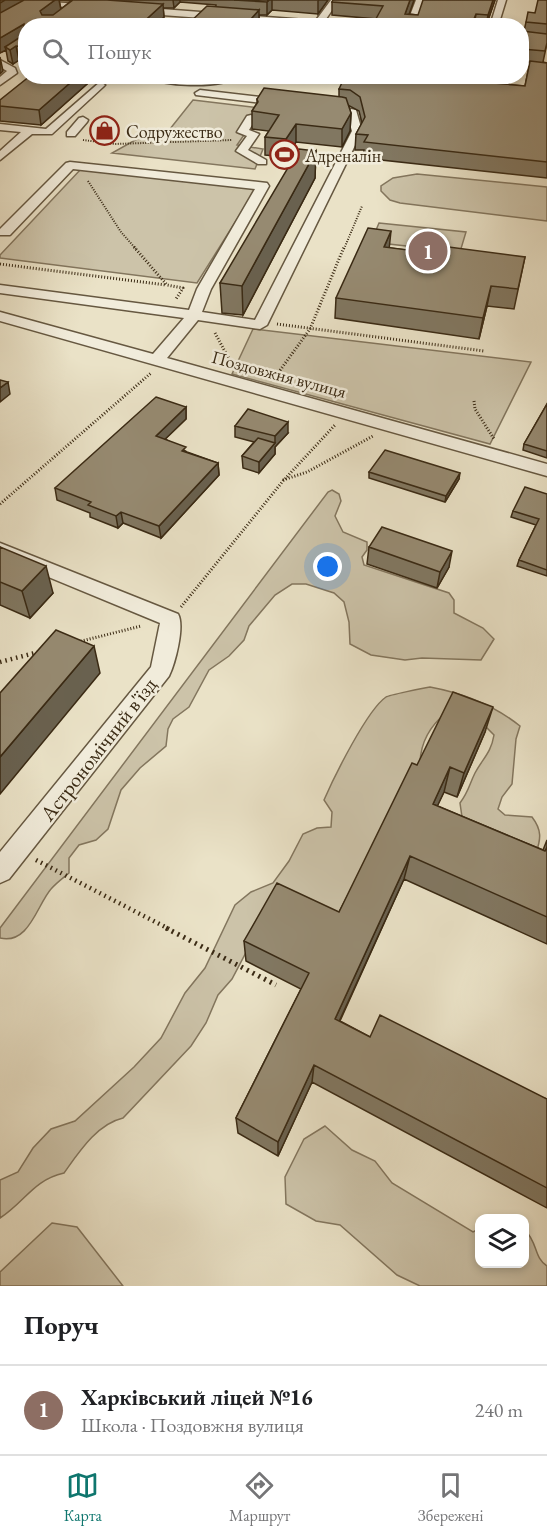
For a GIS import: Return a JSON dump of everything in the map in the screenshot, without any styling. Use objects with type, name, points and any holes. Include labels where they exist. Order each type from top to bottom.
[{"type":"street","points":[[322,18],[335,0]]},
{"type":"street","points":[[413,18],[420,0]]},
{"type":"street","points":[[496,18],[502,0]]},
{"type":"street","points":[[0,24],[29,5],[44,1],[108,8]]},
{"type":"street","points":[[66,12],[75,6]]},
{"type":"street","points":[[192,18],[203,7]]},
{"type":"street","points":[[129,10],[220,18]]},
{"type":"street","points":[[2,60],[17,64]]},
{"type":"street","points":[[0,82],[12,73],[12,70],[2,60]]},
{"type":"street","points":[[0,127],[48,132],[100,85]]},
{"type":"street","points":[[0,289],[260,325],[357,131],[352,112],[344,109],[200,93]]},
{"type":"street","points":[[251,118],[242,132],[254,134],[242,151],[261,162]]},
{"type":"street","points":[[75,137],[83,120]]},
{"type":"street","points":[[0,157],[30,130]]},
{"type":"street","points":[[5,232],[70,165],[263,186],[204,289],[194,315],[156,361]]},
{"type":"street","name":"Поздовжня вулиця","points":[[0,316],[547,470]]},
{"type":"street","points":[[0,549],[171,619]]},
{"type":"street","name":"Астрономічний в'їзд","points":[[0,872],[160,670],[169,637],[171,619]]},
{"type":"path","points":[[75,137],[115,144],[250,140]]},
{"type":"path","points":[[77,166],[121,232],[167,285]]},
{"type":"path","points":[[268,388],[310,328],[362,206]]},
{"type":"path","points":[[0,264],[183,288],[170,307]]},
{"type":"path","points":[[276,324],[484,351]]},
{"type":"path","points":[[0,504],[158,366],[156,361]]},
{"type":"path","points":[[474,401],[475,409],[499,445]]},
{"type":"path","points":[[68,645],[171,619],[283,481],[345,413]]},
{"type":"path","points":[[283,481],[326,464],[354,445],[395,427]]},
{"type":"path","points":[[0,662],[46,650]]},
{"type":"path","points":[[17,850],[276,985]]},
{"type":"shaded area","points":[[193,100],[363,120],[354,139],[293,133],[253,122],[237,145],[263,149],[255,169],[112,153],[146,134],[166,134]]},
{"type":"shaded area","points":[[81,169],[256,189],[197,283],[0,258],[0,255]]},
{"type":"shaded area","points":[[417,174],[547,187],[547,221],[400,203],[390,200],[381,191],[381,186],[393,178]]},
{"type":"shaded area","points":[[379,223],[466,232],[460,252],[371,242]]},
{"type":"shaded area","points":[[253,329],[531,362],[490,444],[232,374]]},
{"type":"shaded area","points":[[332,490],[339,494],[341,501],[335,516],[343,532],[367,542],[367,550],[362,557],[364,565],[449,593],[454,600],[454,613],[483,628],[494,639],[481,660],[422,658],[405,660],[371,655],[350,644],[349,622],[344,602],[334,593],[306,584],[292,584],[275,595],[249,626],[244,640],[229,656],[209,670],[189,707],[173,719],[168,729],[166,746],[140,768],[121,790],[108,829],[96,840],[79,845],[69,858],[69,873],[51,889],[25,930],[10,939],[0,938],[0,928],[328,492]]},
{"type":"shaded area","points":[[430,687],[478,701],[500,712],[520,726],[516,739],[512,784],[502,797],[498,809],[505,815],[532,817],[538,826],[540,835],[536,853],[462,817],[460,803],[489,751],[494,735],[482,723],[446,713],[428,734],[422,748],[420,762],[340,914],[273,901],[232,979],[218,995],[206,1023],[191,1046],[123,1118],[105,1126],[89,1140],[64,1173],[44,1181],[0,1218],[0,1180],[18,1172],[33,1148],[51,1129],[75,1121],[134,1067],[161,1038],[185,993],[205,968],[235,905],[251,892],[273,883],[289,861],[303,834],[317,828],[331,827],[332,812],[324,800],[352,745],[378,704],[389,696]]},
{"type":"shaded area","points":[[325,1126],[352,1150],[375,1161],[392,1183],[473,1232],[475,1231],[475,1268],[529,1268],[529,1235],[540,1259],[547,1266],[547,1286],[420,1286],[397,1275],[340,1225],[316,1221],[286,1204],[285,1177],[304,1139]]},
{"type":"shaded area","points":[[52,1223],[77,1227],[123,1286],[0,1286],[0,1272]]},
{"type":"building","points":[[24,0],[55,0],[40,11],[42,15],[53,15],[73,0],[163,4],[148,18],[18,18],[18,28],[0,38],[0,13]]},
{"type":"building","points":[[234,0],[269,0],[267,2]]},
{"type":"building","points":[[333,0],[410,0],[405,14],[418,15],[423,0],[493,0],[488,15],[476,14],[474,18],[376,18],[383,6],[332,2]]},
{"type":"building","points":[[538,0],[547,0],[547,24],[529,22],[528,12],[535,13]]},
{"type":"building","points":[[207,6],[259,10],[252,18],[194,18]]},
{"type":"building","points":[[529,32],[547,34],[545,51],[529,50]]},
{"type":"building","points":[[18,39],[18,46],[10,50],[5,47]]},
{"type":"building","points":[[530,61],[547,63],[547,162],[364,142],[368,135],[356,134],[365,117],[360,97],[350,90],[339,89],[341,84],[525,86],[529,84]]},
{"type":"building","points":[[20,84],[69,84],[39,110],[0,106],[0,100]]},
{"type":"building","points":[[264,88],[346,98],[351,113],[342,129],[296,124],[286,139],[265,137],[279,115],[252,111]]},
{"type":"building","points":[[299,149],[316,151],[242,286],[220,283]]},
{"type":"building","points":[[368,228],[391,231],[384,247],[446,255],[449,247],[525,257],[518,289],[491,286],[483,318],[336,298]]},
{"type":"building","points":[[0,380],[8,382],[0,388]]},
{"type":"building","points":[[156,397],[186,407],[156,436],[186,447],[182,451],[218,463],[159,526],[121,512],[116,516],[88,505],[91,502],[55,488]]},
{"type":"building","points":[[547,404],[547,451],[524,444]]},
{"type":"building","points":[[248,409],[288,422],[275,436],[235,426]]},
{"type":"building","points":[[258,438],[275,443],[259,462],[242,456]]},
{"type":"building","points":[[385,450],[460,473],[446,496],[369,472]]},
{"type":"building","points":[[525,487],[547,494],[547,570],[519,560],[539,519],[513,511]]},
{"type":"building","points":[[382,527],[452,551],[440,572],[369,547]]},
{"type":"building","points":[[0,547],[46,566],[22,591],[0,582]]},
{"type":"building","points":[[56,630],[94,646],[0,757],[0,693]]},
{"type":"building","points":[[453,692],[493,707],[464,773],[450,767],[433,804],[545,851],[547,847],[547,917],[410,856],[335,1019],[370,1037],[380,1015],[547,1099],[547,1188],[314,1065],[278,1142],[236,1118],[309,973],[244,941],[277,883],[339,912],[412,763],[417,765]]},
{"type":"place","name":"Содружество","points":[[105,131]]},
{"type":"place","name":"Адреналін","points":[[284,155]]},
{"type":"place","name":"Харківський ліцей №16","points":[[428,251]]}]
